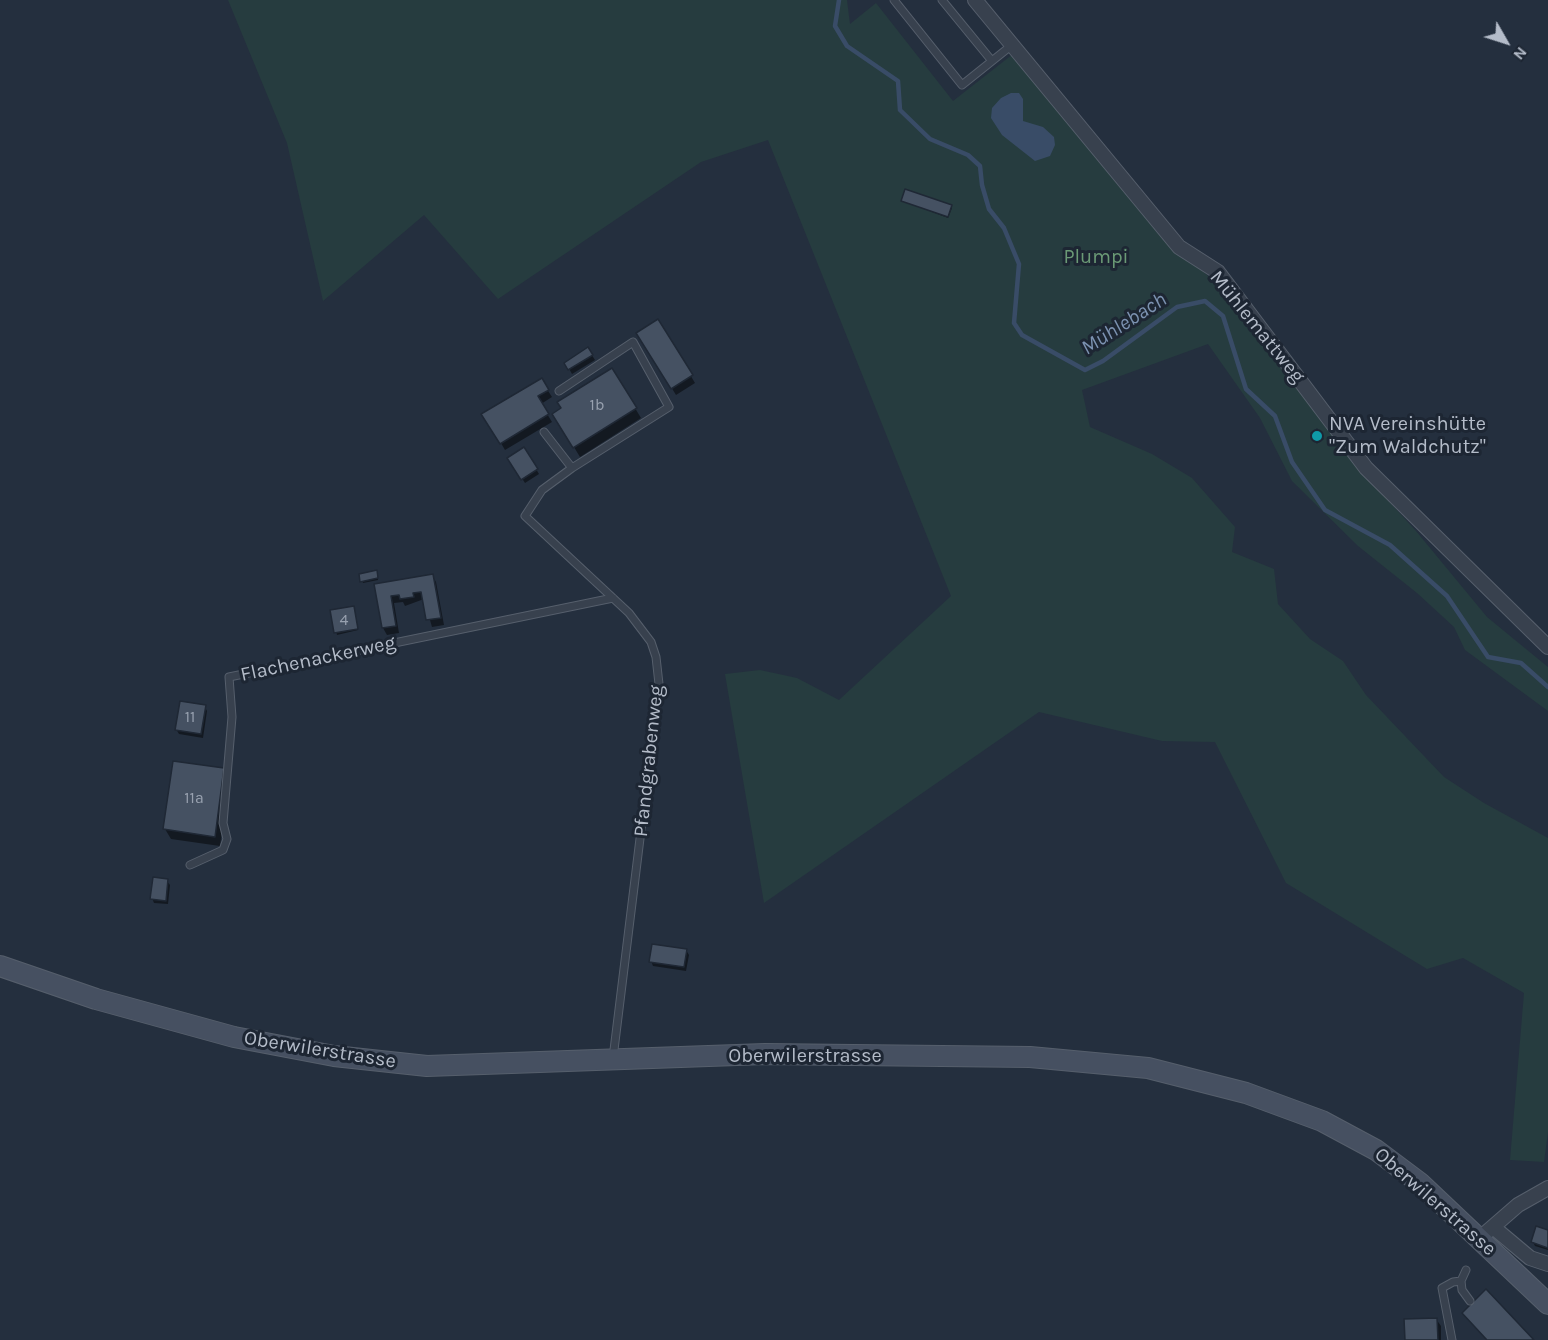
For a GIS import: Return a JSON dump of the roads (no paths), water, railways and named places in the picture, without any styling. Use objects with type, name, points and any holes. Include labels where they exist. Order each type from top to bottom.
[{"type":"street","name":"Mühlemattweg","points":[[975,0],[1179,247],[1218,272],[1366,468],[1548,647]]},
{"type":"street","name":"Oberwilerstrasse","points":[[0,966],[96,999],[234,1037],[334,1056],[427,1066],[765,1054],[1030,1057],[1148,1068],[1246,1093],[1322,1121],[1376,1150],[1486,1233],[1548,1304]]},
{"type":"street","points":[[1548,1188],[1518,1205],[1486,1233],[1530,1258],[1548,1264]]},
{"type":"lane","points":[[894,0],[962,85],[1012,45]]},
{"type":"lane","points":[[942,0],[992,61]]},
{"type":"lane","points":[[544,432],[572,468],[669,407],[633,342],[559,391]]},
{"type":"lane","name":"Pfandgrabenweg","points":[[572,468],[542,490],[525,516],[641,626],[651,642],[656,657],[659,684],[613,1058]]},
{"type":"lane","name":"Flachenackerweg","points":[[190,865],[223,850],[226,839],[223,823],[232,717],[229,677],[614,598]]},
{"type":"lane","points":[[1466,1270],[1461,1281],[1462,1290],[1470,1301]]},
{"type":"lane","points":[[1452,1340],[1442,1288],[1453,1282],[1461,1281]]},
{"type":"water","points":[[1011,93],[1019,93],[1023,99],[1023,121],[1043,127],[1054,137],[1055,145],[1050,156],[1035,161],[1002,135],[991,118],[992,108],[1001,98]]},
{"type":"waterway","name":"Mühlebach","points":[[839,0],[835,26],[847,46],[898,81],[900,110],[930,139],[968,155],[980,166],[982,185],[989,209],[1004,228],[1019,264],[1014,323],[1022,335],[1085,370],[1103,361],[1177,307],[1205,301],[1223,316],[1246,389],[1275,416],[1292,462],[1325,510],[1390,545],[1447,596],[1488,657],[1521,663],[1548,687]]},
{"type":"place","name":"NVA Vereinshütte \"Zum Waldchutz\"","points":[[1317,436]]},
{"type":"park label","name":"Plumpi","points":[[1096,257]]}]
